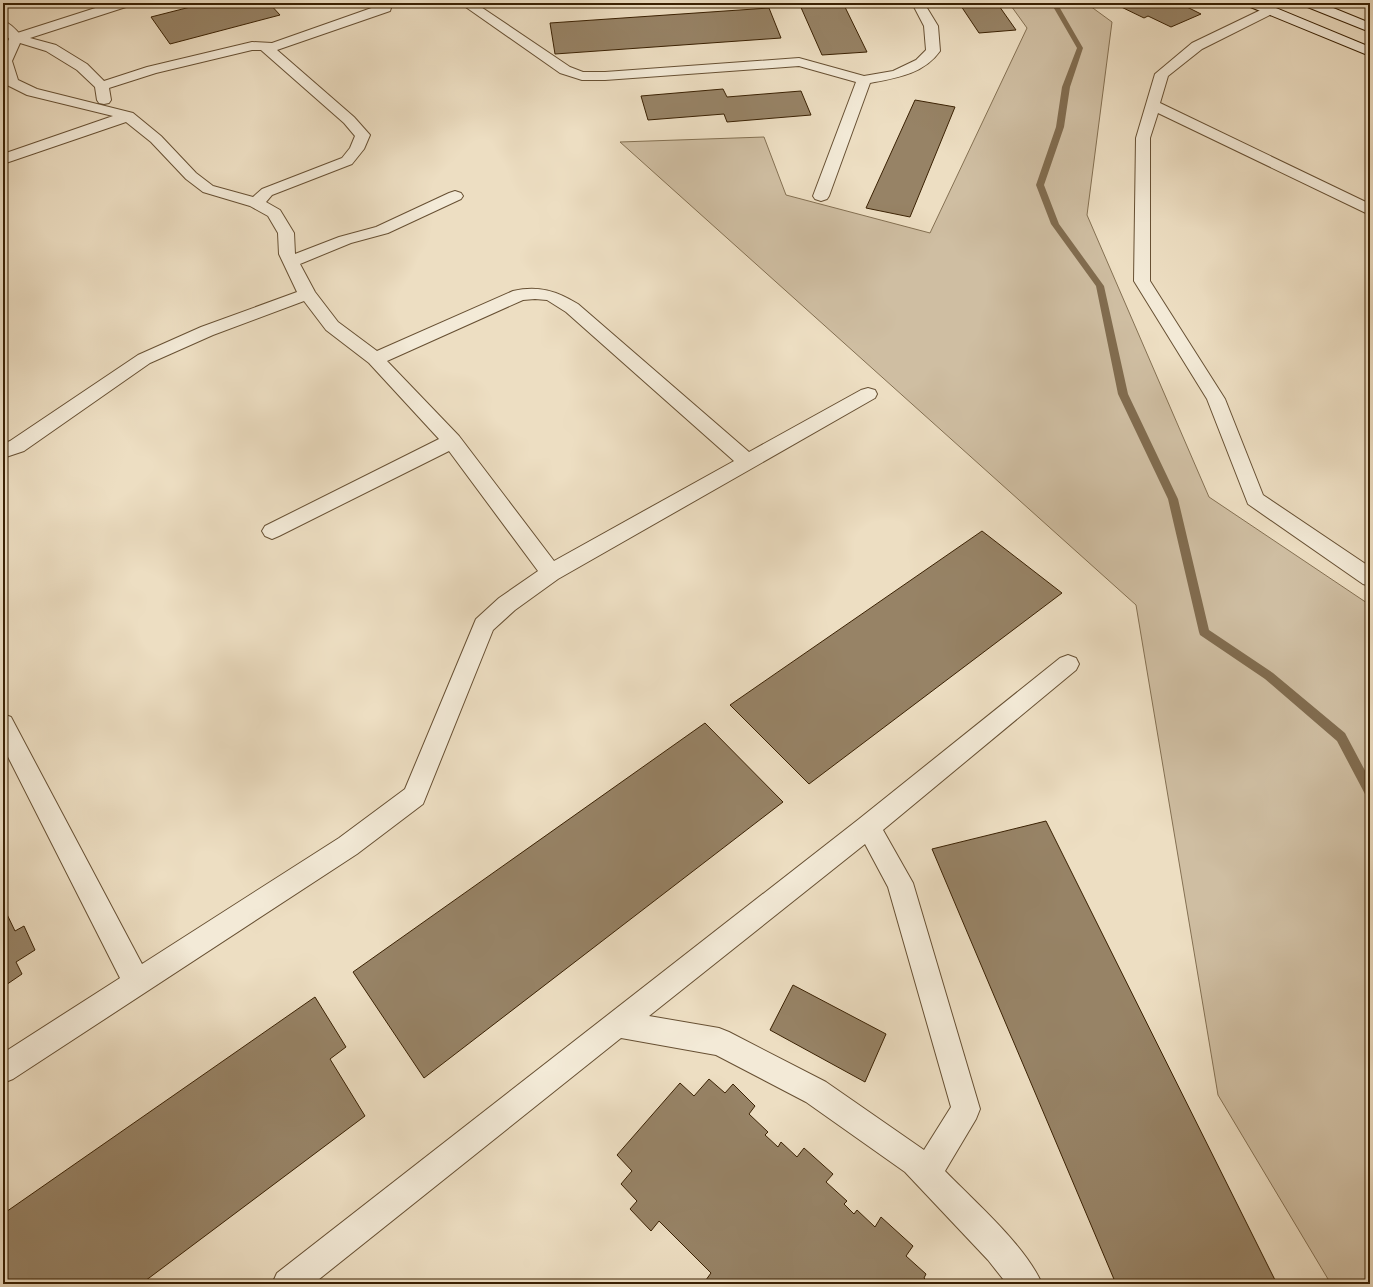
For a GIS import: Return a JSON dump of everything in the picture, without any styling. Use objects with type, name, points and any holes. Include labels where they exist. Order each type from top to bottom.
[{"type":"street","points":[[124,3],[16,38],[5,61],[12,82],[32,92],[105,109],[128,116],[156,139],[191,176],[208,189],[256,203],[274,213],[286,233],[286,254],[307,294],[332,326],[375,359],[452,441],[551,573]]},
{"type":"street","points":[[470,6],[488,3]]},
{"type":"street","points":[[470,6],[565,70],[582,76],[605,76],[799,62],[864,80],[897,74],[921,63],[934,51],[931,26],[918,3]]},
{"type":"street","points":[[1254,3],[1366,47]]},
{"type":"street","points":[[1310,3],[1370,28]]},
{"type":"street","points":[[102,86],[152,70],[252,46],[273,47],[385,8]]},
{"type":"street","points":[[1269,10],[1197,46],[1162,74],[1143,138],[1142,281],[1216,399],[1255,499],[1370,578]]},
{"type":"street","points":[[3,25],[16,38],[51,48],[82,67],[102,86],[105,109]]},
{"type":"street","points":[[256,203],[267,192],[347,160],[357,149],[363,135],[264,46]]},
{"type":"street","points":[[821,196],[864,80]]},
{"type":"street","points":[[1153,105],[1370,210]]},
{"type":"street","points":[[3,159],[128,116]]},
{"type":"street","points":[[290,262],[345,240],[382,230],[455,196]]},
{"type":"street","points":[[375,359],[519,295],[536,292],[554,296],[572,308],[748,462]]},
{"type":"street","points":[[3,452],[17,446],[144,359],[207,331],[307,294]]},
{"type":"street","points":[[3,1069],[348,846],[414,796],[484,625],[507,604],[551,573],[868,394]]},
{"type":"street","points":[[272,531],[452,441]]},
{"type":"street","points":[[288,1284],[868,827],[1068,664]]},
{"type":"street","points":[[3,724],[137,983]]},
{"type":"street","points":[[868,827],[900,883],[966,1109],[926,1174]]},
{"type":"street","points":[[617,1024],[719,1042],[816,1092],[915,1162],[999,1249],[1026,1284]]},
{"type":"shaded area","points":[[1009,3],[1086,3],[1112,22],[1087,215],[1209,497],[1370,605],[1370,1284],[1331,1284],[1218,1095],[1136,605],[620,142],[764,137],[786,195],[930,233],[1027,28]]},
{"type":"building","points":[[206,3],[269,3],[280,15],[170,44],[151,17]]},
{"type":"building","points":[[293,3],[313,3],[296,7]]},
{"type":"building","points":[[799,3],[843,3],[867,52],[822,55]]},
{"type":"building","points":[[959,3],[997,3],[1016,30],[979,33]]},
{"type":"building","points":[[1113,3],[1179,3],[1201,14],[1171,27],[1148,16],[1144,18]]},
{"type":"building","points":[[769,8],[781,38],[555,54],[550,23]]},
{"type":"building","points":[[723,89],[727,97],[801,91],[811,115],[727,122],[724,114],[648,120],[641,96]]},
{"type":"building","points":[[915,100],[955,107],[910,217],[866,208]]},
{"type":"building","points":[[982,531],[1062,593],[809,784],[730,705]]},
{"type":"building","points":[[705,723],[783,802],[424,1078],[353,972]]},
{"type":"building","points":[[1046,821],[1277,1284],[1116,1284],[932,849]]},
{"type":"building","points":[[3,906],[15,931],[24,926],[35,950],[16,962],[22,974],[3,987]]},
{"type":"building","points":[[793,985],[886,1034],[865,1082],[770,1030]]},
{"type":"building","points":[[315,997],[346,1047],[330,1059],[365,1116],[141,1284],[3,1284],[3,1214]]},
{"type":"building","points":[[709,1079],[725,1093],[733,1084],[755,1106],[749,1114],[768,1132],[765,1135],[778,1147],[781,1142],[797,1157],[804,1148],[833,1174],[826,1182],[847,1201],[844,1204],[854,1214],[857,1210],[875,1227],[881,1217],[913,1246],[906,1256],[926,1274],[924,1278],[930,1284],[703,1284],[711,1273],[659,1221],[651,1231],[630,1209],[637,1201],[621,1184],[632,1171],[617,1155],[680,1083],[694,1096]]},
{"type":"waterway","points":[[1054,3],[1080,48],[1066,87],[1060,127],[1040,185],[1055,224],[1100,286],[1123,394],[1173,499],[1204,632],[1269,676],[1341,737],[1370,792]]}]
